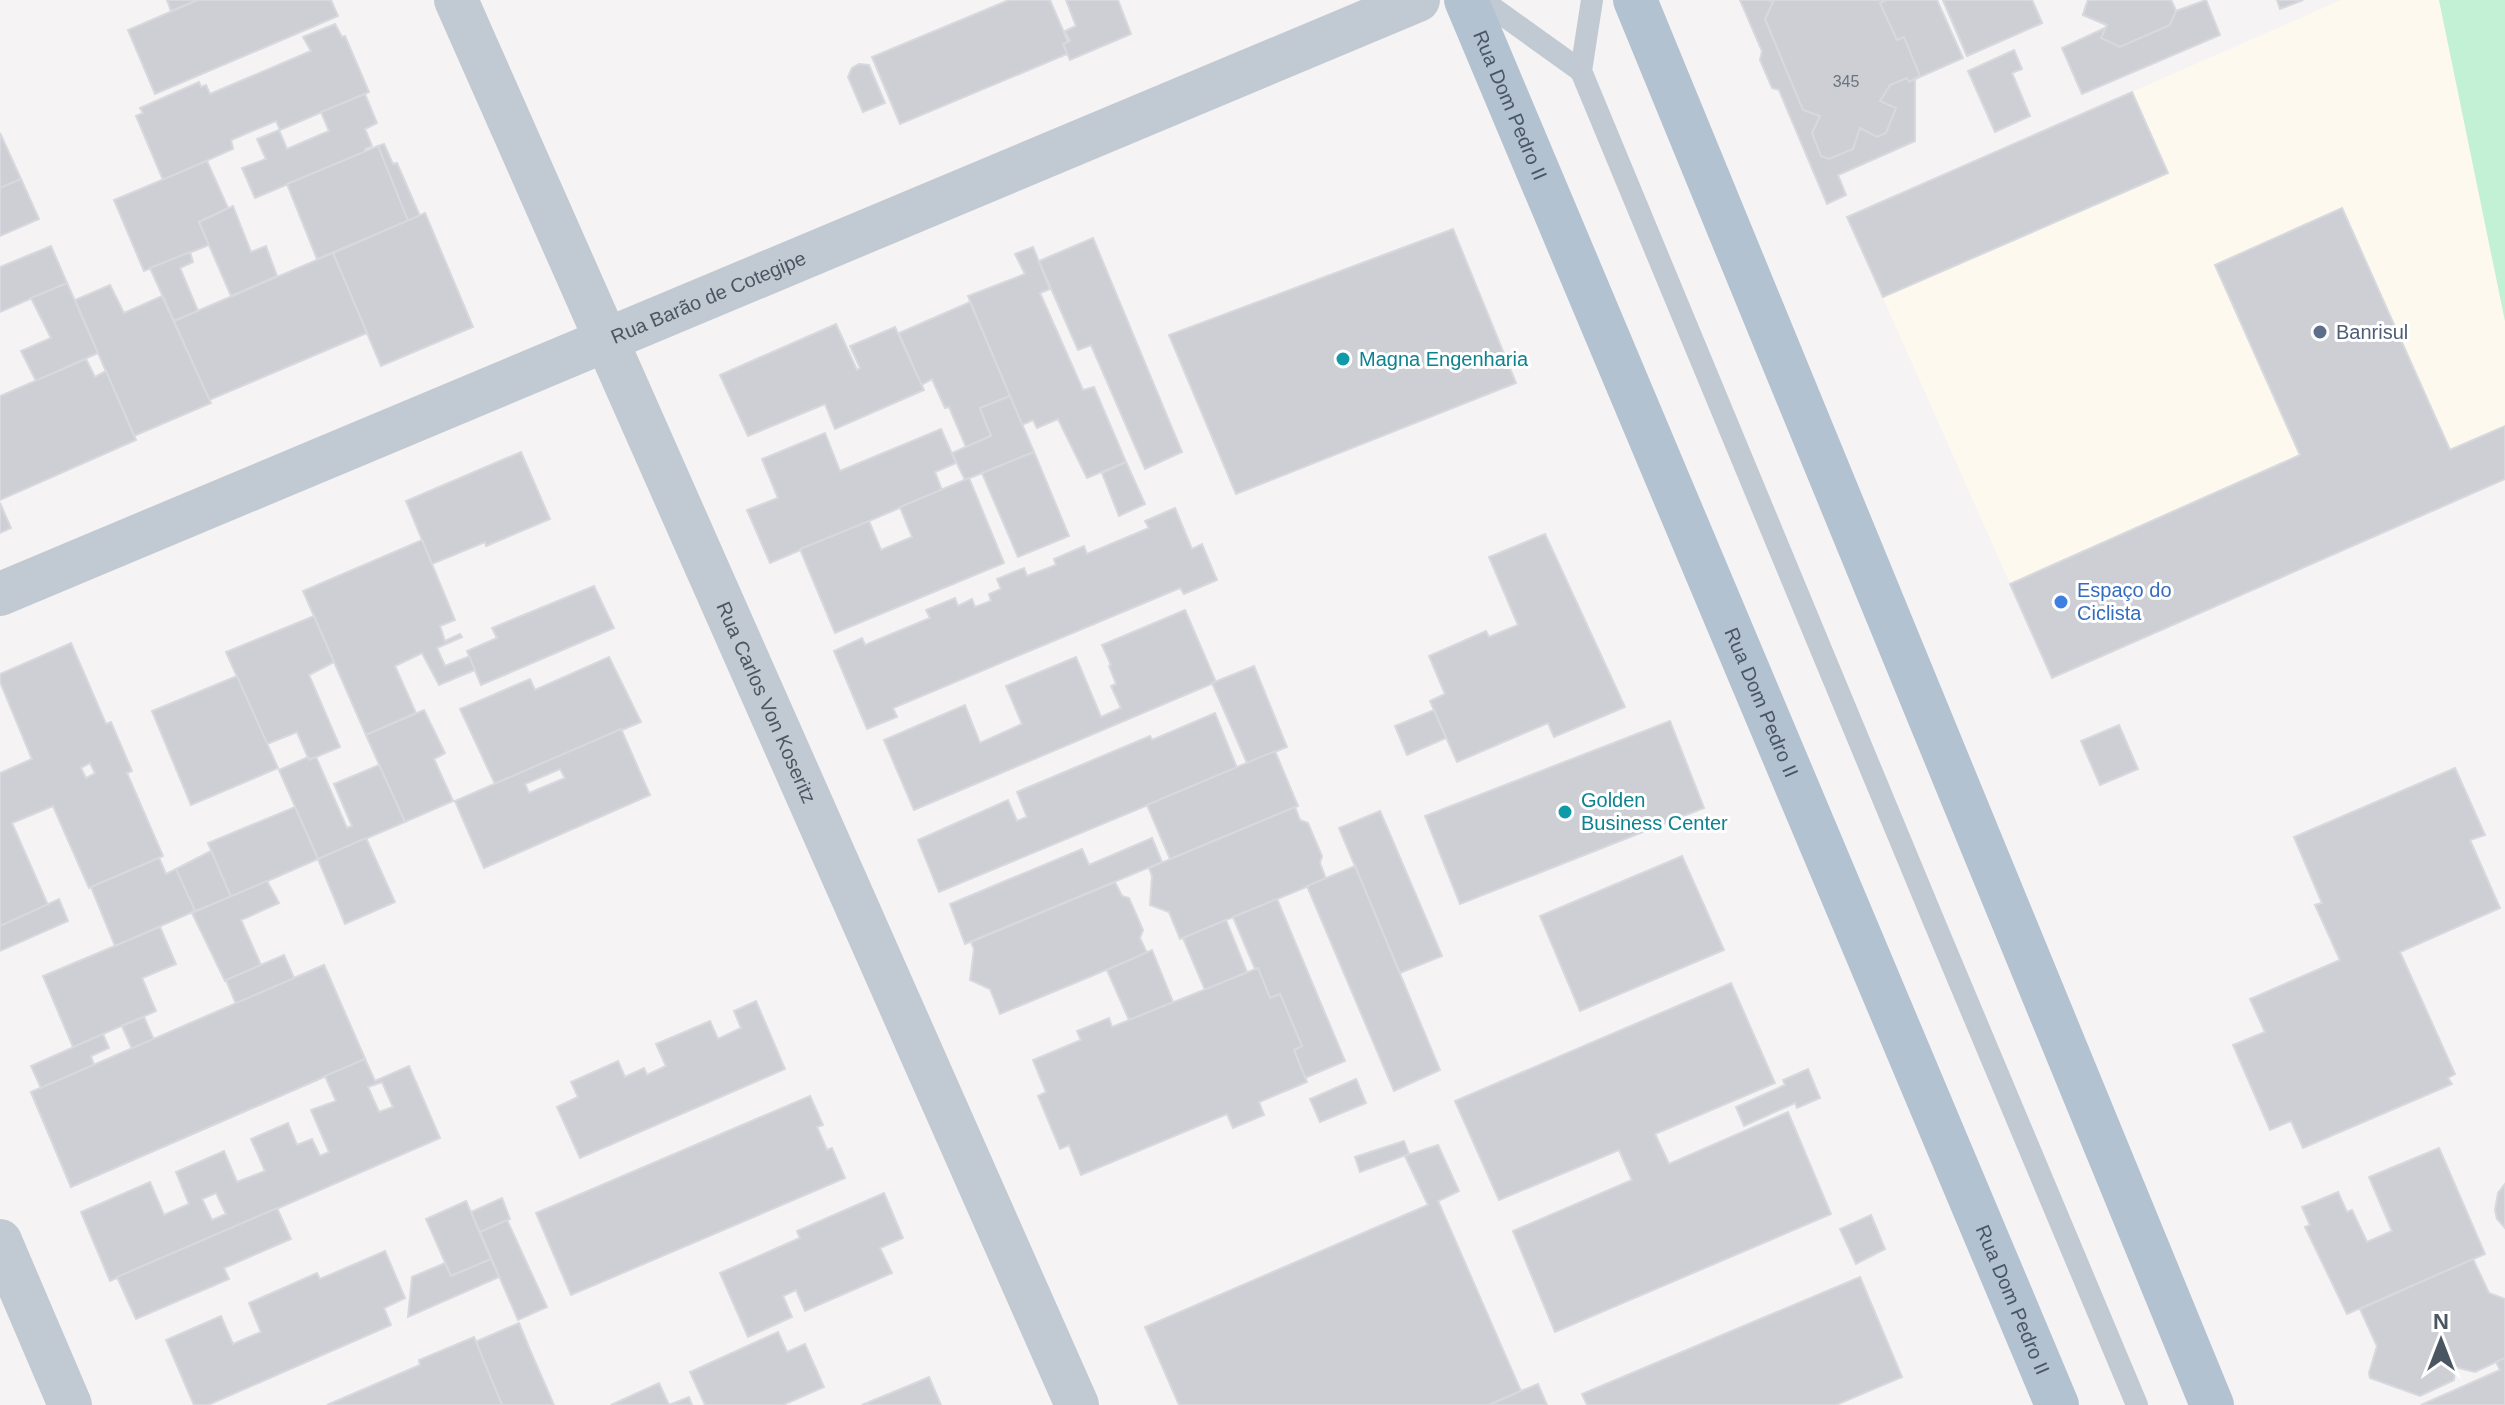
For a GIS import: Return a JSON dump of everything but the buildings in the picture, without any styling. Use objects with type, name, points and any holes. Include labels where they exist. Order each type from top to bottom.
[{"type":"main road","name":"Rua Dom Pedro II","points":[[1466,0],[2057,1405]]},
{"type":"main road","points":[[1635,0],[2212,1405]]},
{"type":"street","name":"Rua Carlos Von Koseritz","points":[[456,0],[1077,1405]]},
{"type":"street","name":"Rua Barão de Cotegipe","points":[[0,594],[1418,0]]},
{"type":"street","points":[[0,1241],[70,1405]]},
{"type":"lane","points":[[1482,0],[1581,71]]},
{"type":"lane","points":[[1592,0],[1581,71],[2137,1405]]},
{"type":"shaded area","points":[[2341,0],[2439,0],[2505,321],[2505,479],[2052,678],[1847,217]]},
{"type":"green space","points":[[2439,0],[2505,0],[2505,321]]},
{"type":"place","name":"Banrisul","points":[[2320,332]]},
{"type":"place","name":"Magna Engenharia","points":[[1343,359]]},
{"type":"place","name":"Espaço do Ciclista","points":[[2061,602]]},
{"type":"place","name":"Golden Business Center","points":[[1565,812]]}]
